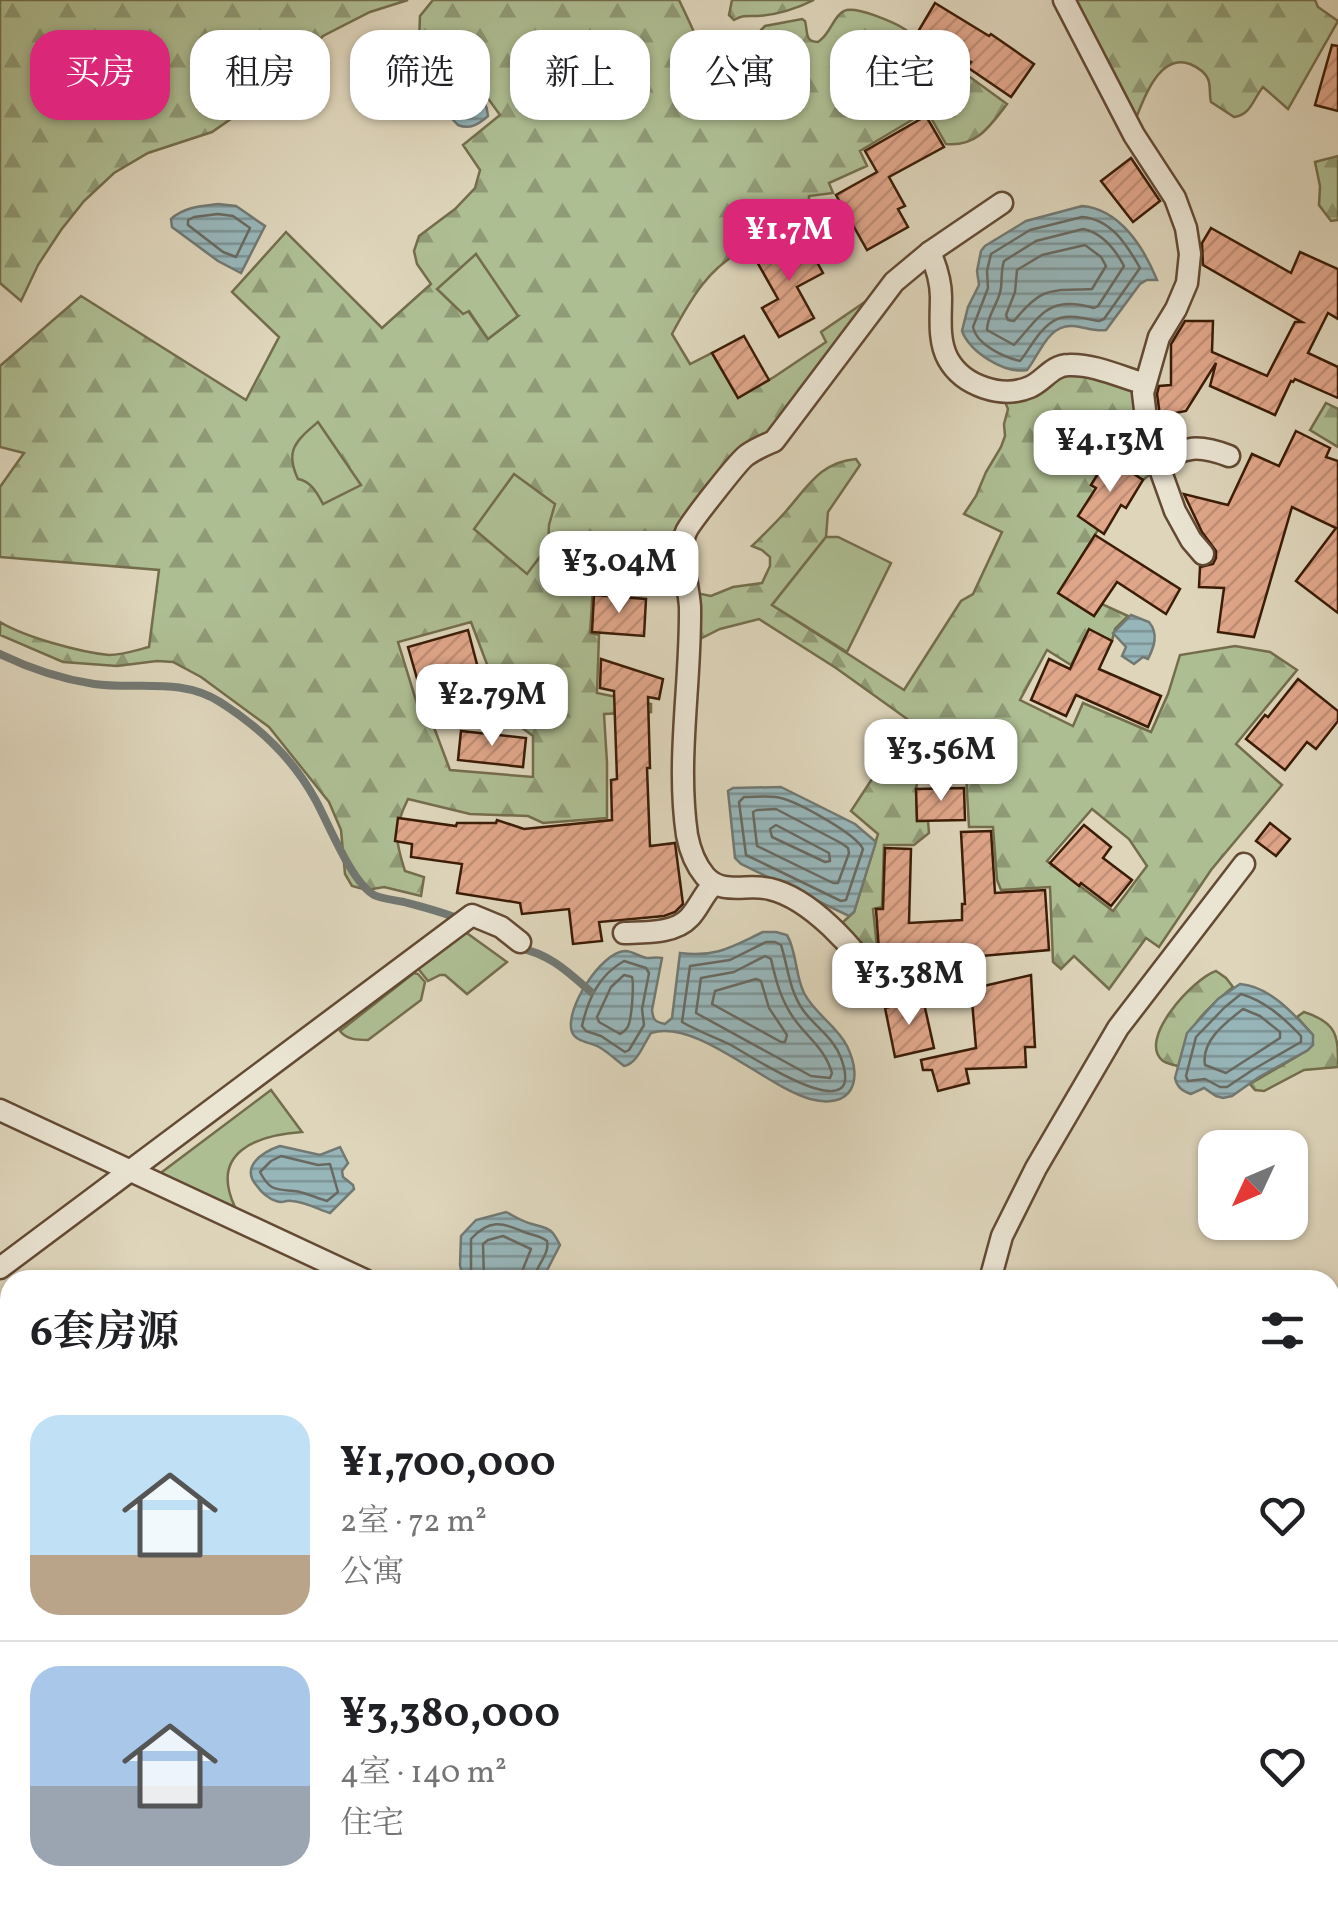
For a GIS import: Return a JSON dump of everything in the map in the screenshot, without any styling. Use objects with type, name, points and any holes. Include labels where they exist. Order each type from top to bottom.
[{"type":"street","points":[[1064,0],[1134,135],[1174,198],[1186,228],[1190,254],[1187,284],[1158,337],[1143,394],[1158,464],[1180,522],[1202,554]]},
{"type":"street","points":[[876,983],[834,930],[796,900],[766,888],[714,884],[693,858],[685,812],[690,603],[684,534],[744,456],[774,441],[894,282],[1002,203]]},
{"type":"street","points":[[930,252],[939,278],[940,328],[947,358],[969,380],[985,389],[1012,392],[1033,386],[1065,364],[1145,384]]},
{"type":"street","points":[[1158,464],[1193,448],[1229,456]]},
{"type":"street","points":[[993,1270],[1002,1236],[1036,1168],[1118,1028],[1244,864]]},
{"type":"street","points":[[624,934],[669,929],[685,922],[714,884]]},
{"type":"street","points":[[0,1268],[472,914],[501,927],[520,942]]},
{"type":"street","points":[[0,1110],[344,1270]]},
{"type":"green space","points":[[0,0],[408,0],[370,12],[330,32],[190,30],[190,120],[229,120],[212,132],[148,153],[114,173],[61,230],[21,301],[0,283]]},
{"type":"green space","points":[[433,0],[679,0],[693,30],[670,30],[670,120],[810,120],[810,39],[818,42],[840,13],[857,10],[905,30],[830,30],[830,120],[912,120],[860,151],[867,166],[829,183],[833,193],[809,196],[802,235],[746,249],[722,264],[702,285],[672,334],[690,364],[712,353],[738,397],[826,342],[821,332],[875,295],[772,435],[676,534],[673,562],[656,589],[593,586],[590,633],[599,635],[597,693],[651,704],[651,712],[604,714],[607,818],[543,823],[528,816],[470,814],[408,799],[398,827],[398,843],[405,871],[424,877],[421,896],[384,887],[367,890],[352,886],[345,874],[341,830],[329,802],[269,727],[201,677],[173,662],[117,666],[63,662],[0,635],[0,622],[38,638],[97,653],[119,654],[149,647],[159,570],[0,557],[0,487],[24,453],[0,447],[0,366],[81,296],[246,400],[279,337],[232,292],[286,232],[382,328],[431,284],[417,264],[414,251],[419,236],[475,188],[480,170],[463,145],[500,115],[490,101],[490,30],[419,30],[420,16]],"holes":[[[468,311],[518,316],[488,339]],[[471,622],[488,667],[518,671],[531,683],[501,712],[533,736],[533,777],[450,770],[432,722],[419,710],[398,642]]]},
{"type":"green space","points":[[732,0],[814,0],[779,13],[734,20],[729,15]]},
{"type":"green space","points":[[1072,0],[1315,0],[1318,7],[1338,21],[1288,109],[1263,87],[1248,110],[1234,117],[1211,102],[1209,82],[1203,72],[1179,62],[1169,65],[1154,80],[1135,121]]},
{"type":"green space","points":[[805,21],[807,30],[761,30],[765,26]]},
{"type":"green space","points":[[970,77],[1007,104],[982,133],[966,142],[946,144],[932,120],[970,120]]},
{"type":"green space","points":[[1338,156],[1338,220],[1331,221],[1319,205],[1315,162]]},
{"type":"green space","points":[[476,254],[518,316],[488,339],[469,311],[463,314],[437,289]]},
{"type":"green space","points":[[1074,370],[1138,388],[1153,472],[1143,480],[1108,458],[1091,485],[1096,488],[1098,530],[1059,593],[1094,616],[1102,604],[1128,616],[1115,629],[1112,641],[1089,630],[1071,665],[1047,650],[1020,700],[1073,726],[1083,703],[1151,732],[1180,655],[1235,646],[1270,652],[1297,670],[1236,744],[1282,785],[1211,870],[1159,947],[1146,938],[1109,989],[1074,956],[1061,969],[1053,962],[1050,887],[1001,890],[993,827],[969,827],[966,774],[919,773],[917,821],[928,821],[929,833],[914,845],[884,845],[882,907],[873,909],[878,957],[872,964],[841,924],[854,912],[878,834],[851,811],[910,721],[759,619],[720,629],[694,642],[696,593],[711,596],[733,587],[762,583],[770,557],[752,546],[824,470],[856,459],[860,465],[828,512],[826,537],[772,605],[904,690],[961,601],[973,594],[1002,532],[964,514],[1005,436],[1008,409],[1003,397]],"holes":[[[1092,809],[1129,839],[1147,866],[1113,911],[1047,861]]]},
{"type":"green space","points":[[1326,403],[1338,409],[1338,447],[1310,430]]},
{"type":"green space","points":[[318,422],[361,485],[323,504],[310,485],[298,479],[292,460],[299,440]]},
{"type":"green space","points":[[514,474],[555,504],[548,546],[527,574],[474,529]]},
{"type":"green space","points":[[826,537],[838,537],[891,563],[847,652],[772,605]]},
{"type":"green space","points":[[464,931],[507,962],[467,994],[445,975],[428,981],[416,966]]},
{"type":"green space","points":[[1216,971],[1233,987],[1198,1021],[1186,1041],[1179,1066],[1163,1061],[1157,1051],[1162,1025],[1182,997]]},
{"type":"green space","points":[[414,973],[425,982],[421,1000],[368,1040],[349,1038],[340,1031]]},
{"type":"green space","points":[[1304,1012],[1324,1021],[1334,1032],[1338,1067],[1304,1070],[1264,1091],[1255,1090],[1250,1084],[1308,1050],[1313,1035],[1297,1017]]},
{"type":"green space","points":[[271,1090],[302,1132],[254,1143],[233,1160],[228,1172],[235,1207],[158,1175]]},
{"type":"water","points":[[453,120],[483,120],[466,127]]},
{"type":"water","points":[[218,204],[236,206],[265,226],[241,273],[172,227],[171,219],[181,212]]},
{"type":"water","points":[[1082,206],[1119,222],[1138,243],[1157,280],[1140,284],[1106,330],[1073,326],[1057,330],[1027,370],[1008,369],[989,360],[972,347],[962,331],[979,285],[981,251],[1026,221]]},
{"type":"water","points":[[1131,615],[1149,622],[1155,636],[1148,659],[1143,657],[1134,664],[1122,656],[1126,647],[1113,633]]},
{"type":"water","points":[[781,787],[855,824],[876,842],[854,912],[849,916],[735,858],[728,791]]},
{"type":"water","points":[[763,932],[787,935],[804,993],[847,1046],[854,1081],[845,1096],[824,1101],[792,1092],[689,1035],[651,1033],[636,1058],[624,1066],[572,1032],[574,1010],[586,984],[616,954],[625,951],[662,958],[652,1010],[655,1020],[665,1024],[672,1018],[680,953],[714,952]]},
{"type":"water","points":[[1240,984],[1261,990],[1280,1002],[1313,1035],[1313,1045],[1232,1096],[1216,1096],[1204,1088],[1191,1094],[1185,1092],[1175,1078],[1187,1033],[1218,999]]},
{"type":"water","points":[[280,1146],[320,1155],[340,1147],[348,1163],[343,1177],[354,1189],[330,1213],[302,1203],[271,1199],[252,1179],[252,1167],[260,1156]]},
{"type":"water","points":[[506,1212],[549,1230],[560,1245],[547,1270],[461,1270],[461,1236],[476,1220]]},
{"type":"building","points":[[935,3],[1034,64],[1011,97],[970,69],[970,30],[919,30]]},
{"type":"building","points":[[1332,45],[1338,46],[1338,111],[1315,105]]},
{"type":"building","points":[[919,120],[928,120],[944,147],[889,177],[905,206],[898,209],[908,227],[867,250],[836,195],[877,172],[865,151]]},
{"type":"building","points":[[1131,158],[1160,201],[1133,222],[1101,181]]},
{"type":"building","points":[[1211,228],[1291,273],[1300,252],[1338,269],[1338,319],[1328,313],[1308,353],[1338,367],[1338,398],[1295,379],[1275,415],[1210,386],[1216,363],[1186,411],[1160,416],[1159,386],[1171,385],[1171,344],[1185,321],[1213,321],[1212,352],[1267,376],[1295,322],[1302,322],[1203,265],[1202,243]]},
{"type":"building","points":[[802,235],[823,273],[797,287],[814,318],[779,337],[762,308],[778,299],[756,260]]},
{"type":"building","points":[[744,336],[769,380],[738,398],[712,353]]},
{"type":"building","points":[[1296,431],[1330,448],[1326,457],[1338,461],[1338,613],[1296,581],[1336,528],[1292,507],[1254,637],[1218,632],[1224,588],[1199,587],[1200,567],[1213,564],[1216,551],[1184,494],[1228,505],[1252,454],[1279,466]]},
{"type":"building","points":[[1108,457],[1143,480],[1126,508],[1121,505],[1104,534],[1078,516],[1096,488],[1091,485]]},
{"type":"building","points":[[1095,535],[1180,589],[1166,614],[1117,582],[1094,616],[1058,593]]},
{"type":"building","points":[[594,595],[646,599],[644,636],[592,632]]},
{"type":"building","points":[[1089,629],[1112,641],[1099,669],[1161,696],[1148,727],[1076,695],[1066,716],[1031,700],[1049,659],[1070,669]]},
{"type":"building","points":[[468,630],[479,672],[420,689],[408,647]]},
{"type":"building","points":[[601,659],[663,679],[659,699],[648,697],[650,846],[675,843],[683,904],[664,916],[599,922],[602,941],[573,944],[569,909],[522,914],[520,903],[457,893],[462,864],[411,857],[412,844],[395,841],[398,818],[456,826],[497,820],[524,829],[612,820],[611,780],[617,779],[614,691],[600,688]]},
{"type":"building","points":[[1298,679],[1338,711],[1338,721],[1316,749],[1307,742],[1285,770],[1246,739]]},
{"type":"building","points":[[461,731],[526,738],[523,767],[458,760]]},
{"type":"building","points":[[964,788],[965,820],[917,821],[916,789]]},
{"type":"building","points":[[1270,823],[1290,839],[1276,856],[1256,841]]},
{"type":"building","points":[[1084,825],[1111,847],[1103,858],[1132,880],[1111,906],[1050,863]]},
{"type":"building","points":[[991,831],[995,893],[1045,890],[1049,950],[880,965],[876,909],[883,909],[885,848],[911,849],[909,923],[962,920],[965,904],[961,832]]},
{"type":"building","points":[[1031,975],[1035,1047],[1025,1047],[1026,1067],[966,1069],[969,1083],[938,1091],[932,1070],[923,1070],[921,1060],[976,1048],[971,989]]},
{"type":"building","points":[[923,999],[934,1048],[895,1057],[885,1008]]},
{"type":"waterway","points":[[0,654],[82,682],[189,689],[220,702],[261,733],[296,770],[365,888],[377,896],[462,920]]},
{"type":"waterway","points":[[519,948],[549,959],[591,992]]}]
